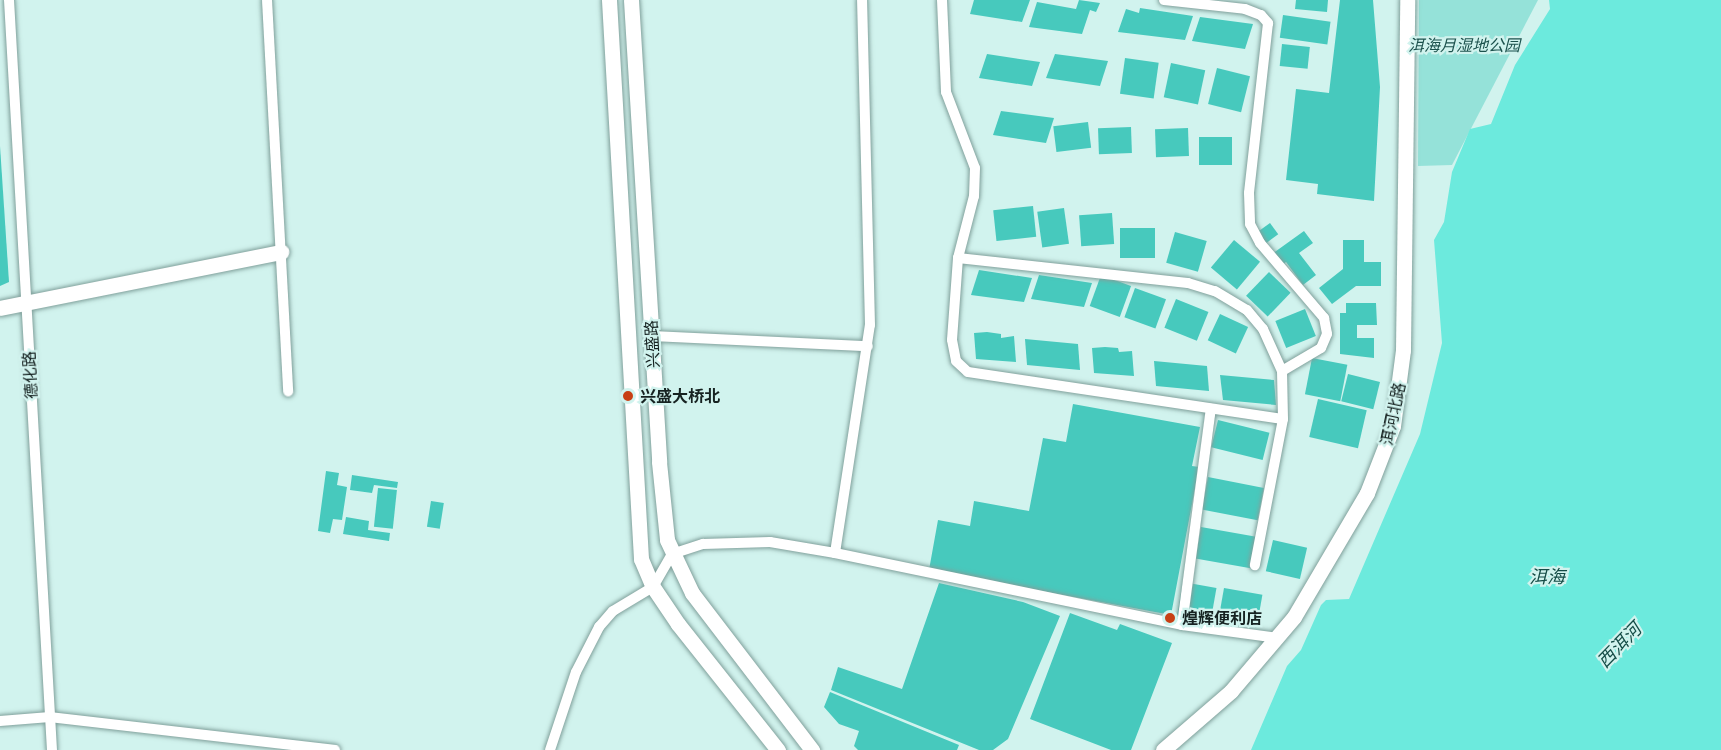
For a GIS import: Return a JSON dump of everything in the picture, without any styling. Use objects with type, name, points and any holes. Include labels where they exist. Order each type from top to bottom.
[{"type":"street","name":"德化路","points":[[9,0],[52,750]]},
{"type":"street","points":[[267,0],[288,391]]},
{"type":"street","name":"兴盛路","points":[[609,0],[637,526],[641,559],[653,587],[778,750]]},
{"type":"street","name":"兴盛路","points":[[632,0],[665,528],[672,554],[708,616],[812,750]]},
{"type":"street","points":[[835,553],[868,346],[862,0]]},
{"type":"street","points":[[942,0],[946,92],[975,168],[974,196],[958,258],[952,340],[956,361],[968,372],[1283,419]]},
{"type":"street","points":[[1164,0],[1245,9],[1261,15],[1268,23],[1249,193],[1250,224],[1260,243],[1324,318],[1327,334],[1321,348],[1282,371]]},
{"type":"street","name":"洱河北路","points":[[1163,750],[1230,691],[1278,638],[1361,502],[1393,426],[1402,350],[1407,0]]},
{"type":"street","points":[[0,308],[280,252]]},
{"type":"street","points":[[958,258],[1157,278],[1215,291],[1247,310],[1263,329],[1282,371],[1283,419],[1255,566]]},
{"type":"street","points":[[652,336],[868,346]]},
{"type":"street","points":[[1182,625],[1211,409]]},
{"type":"street","points":[[550,750],[588,644],[613,611],[653,587],[672,554],[703,544],[738,541],[835,553],[1182,625],[1278,638]]},
{"type":"street","points":[[0,721],[50,717],[335,750]]},
{"type":"green space","name":"洱海月湿地公园","points":[[1419,0],[1538,0],[1452,165],[1418,166]]},
{"type":"water","name":"洱海","points":[[1549,0],[1721,0],[1721,750],[1251,750],[1287,666],[1301,650],[1321,605],[1326,600],[1349,599],[1420,434],[1442,343],[1434,240],[1444,222],[1452,172],[1470,129],[1491,124],[1515,65],[1550,9]]},
{"type":"building","points":[[974,0],[1030,0],[1022,22],[970,14]]},
{"type":"building","points":[[1079,0],[1100,3],[1096,12],[1090,10],[1082,34],[1029,27],[1037,2],[1076,9]]},
{"type":"building","points":[[1296,0],[1328,0],[1327,12],[1295,9]]},
{"type":"building","points":[[1340,0],[1373,0],[1380,87],[1374,201],[1317,194],[1318,184],[1286,180],[1296,89],[1329,93]]},
{"type":"building","points":[[1140,8],[1193,16],[1185,40],[1118,32],[1126,9],[1139,13]]},
{"type":"building","points":[[1283,15],[1331,22],[1327,44],[1280,38]]},
{"type":"building","points":[[1200,17],[1253,24],[1245,49],[1192,41]]},
{"type":"building","points":[[1282,44],[1310,47],[1308,69],[1280,66]]},
{"type":"building","points":[[987,54],[1040,62],[1032,86],[979,78]]},
{"type":"building","points":[[1055,54],[1108,61],[1100,86],[1046,78]]},
{"type":"building","points":[[1125,58],[1159,63],[1154,98],[1120,94]]},
{"type":"building","points":[[1171,63],[1205,70],[1198,105],[1164,97]]},
{"type":"building","points":[[1217,68],[1250,76],[1241,112],[1208,104]]},
{"type":"building","points":[[1001,111],[1054,118],[1046,143],[993,135]]},
{"type":"building","points":[[1088,122],[1091,148],[1056,152],[1053,126]]},
{"type":"building","points":[[1131,127],[1132,153],[1099,154],[1098,128]]},
{"type":"building","points":[[1188,128],[1189,156],[1156,157],[1155,129]]},
{"type":"building","points":[[1199,137],[1232,137],[1232,165],[1199,165]]},
{"type":"building","points":[[0,146],[9,282],[0,286]]},
{"type":"building","points":[[1033,206],[1036,237],[996,241],[993,210]]},
{"type":"building","points":[[1064,208],[1069,244],[1042,247],[1037,212]]},
{"type":"building","points":[[1112,213],[1114,244],[1081,246],[1079,215]]},
{"type":"building","points":[[1270,223],[1278,234],[1266,243],[1258,232]]},
{"type":"building","points":[[1120,228],[1155,228],[1155,258],[1120,258]]},
{"type":"building","points":[[1304,231],[1313,243],[1299,253],[1316,275],[1303,285],[1286,262],[1281,266],[1272,254]]},
{"type":"building","points":[[1175,232],[1207,241],[1198,272],[1166,263]]},
{"type":"building","points":[[1234,240],[1260,262],[1237,289],[1211,268]]},
{"type":"building","points":[[1343,240],[1364,240],[1364,262],[1381,262],[1381,286],[1356,286],[1332,304],[1319,288],[1343,269]]},
{"type":"building","points":[[979,270],[1032,278],[1024,302],[971,295]]},
{"type":"building","points":[[1269,272],[1291,293],[1268,317],[1246,296]]},
{"type":"building","points":[[1039,275],[1092,283],[1084,307],[1031,299]]},
{"type":"building","points":[[1101,275],[1131,286],[1120,317],[1090,306]]},
{"type":"building","points":[[1135,288],[1166,299],[1155,328],[1124,317]]},
{"type":"building","points":[[1176,299],[1208,312],[1197,341],[1164,328]]},
{"type":"building","points":[[1346,303],[1376,303],[1377,325],[1357,325],[1357,338],[1374,338],[1374,358],[1340,354],[1340,313],[1346,313]]},
{"type":"building","points":[[1305,309],[1316,336],[1286,348],[1275,321]]},
{"type":"building","points":[[1220,314],[1248,327],[1236,353],[1208,340]]},
{"type":"building","points":[[974,333],[1001,334],[1001,338],[1014,336],[1016,362],[976,359]]},
{"type":"building","points":[[1025,339],[1078,344],[1080,370],[1027,365]]},
{"type":"building","points":[[1092,348],[1118,348],[1119,352],[1132,351],[1134,376],[1094,373]]},
{"type":"building","points":[[1312,358],[1347,365],[1340,401],[1305,394]]},
{"type":"building","points":[[1154,361],[1207,366],[1209,391],[1156,386]]},
{"type":"building","points":[[1348,374],[1380,382],[1373,409],[1341,401]]},
{"type":"building","points":[[1220,375],[1274,380],[1276,405],[1223,400]]},
{"type":"building","points":[[1318,399],[1367,410],[1358,448],[1309,437]]},
{"type":"building","points":[[1073,404],[1200,427],[1192,466],[1199,467],[1171,615],[929,570],[938,520],[970,526],[974,501],[1029,511],[1043,438],[1066,442]]},
{"type":"building","points":[[1218,420],[1269,433],[1263,460],[1211,447]]},
{"type":"building","points":[[326,471],[339,473],[337,485],[347,487],[342,520],[333,519],[330,533],[318,531]]},
{"type":"building","points":[[352,475],[398,482],[397,488],[374,485],[372,493],[350,490]]},
{"type":"building","points":[[1208,477],[1264,488],[1258,520],[1202,509]]},
{"type":"building","points":[[378,488],[397,490],[393,529],[374,527]]},
{"type":"building","points":[[431,501],[444,503],[440,529],[427,527]]},
{"type":"building","points":[[346,517],[369,521],[368,530],[390,533],[389,541],[343,534]]},
{"type":"building","points":[[1201,527],[1256,537],[1251,568],[1195,559]]},
{"type":"building","points":[[1273,540],[1307,548],[1300,579],[1266,571]]},
{"type":"building","points":[[1183,582],[1216,588],[1210,625],[1176,619]]},
{"type":"building","points":[[939,583],[1023,602],[1060,616],[1008,739],[993,750],[979,750],[831,690],[838,667],[902,689]]},
{"type":"building","points":[[1224,588],[1262,595],[1257,627],[1218,620]]},
{"type":"building","points":[[1070,613],[1117,630],[1120,624],[1172,643],[1131,750],[1111,750],[1030,719]]},
{"type":"building","points":[[830,692],[959,745],[957,750],[858,750],[854,746],[859,731],[839,724],[824,707]]},
{"type":"place","name":"兴盛大桥北","points":[[628,396]]},
{"type":"place","name":"煌辉便利店","points":[[1170,618]]},
{"type":"water label","name":"西洱河","points":[[1619,645]]}]
